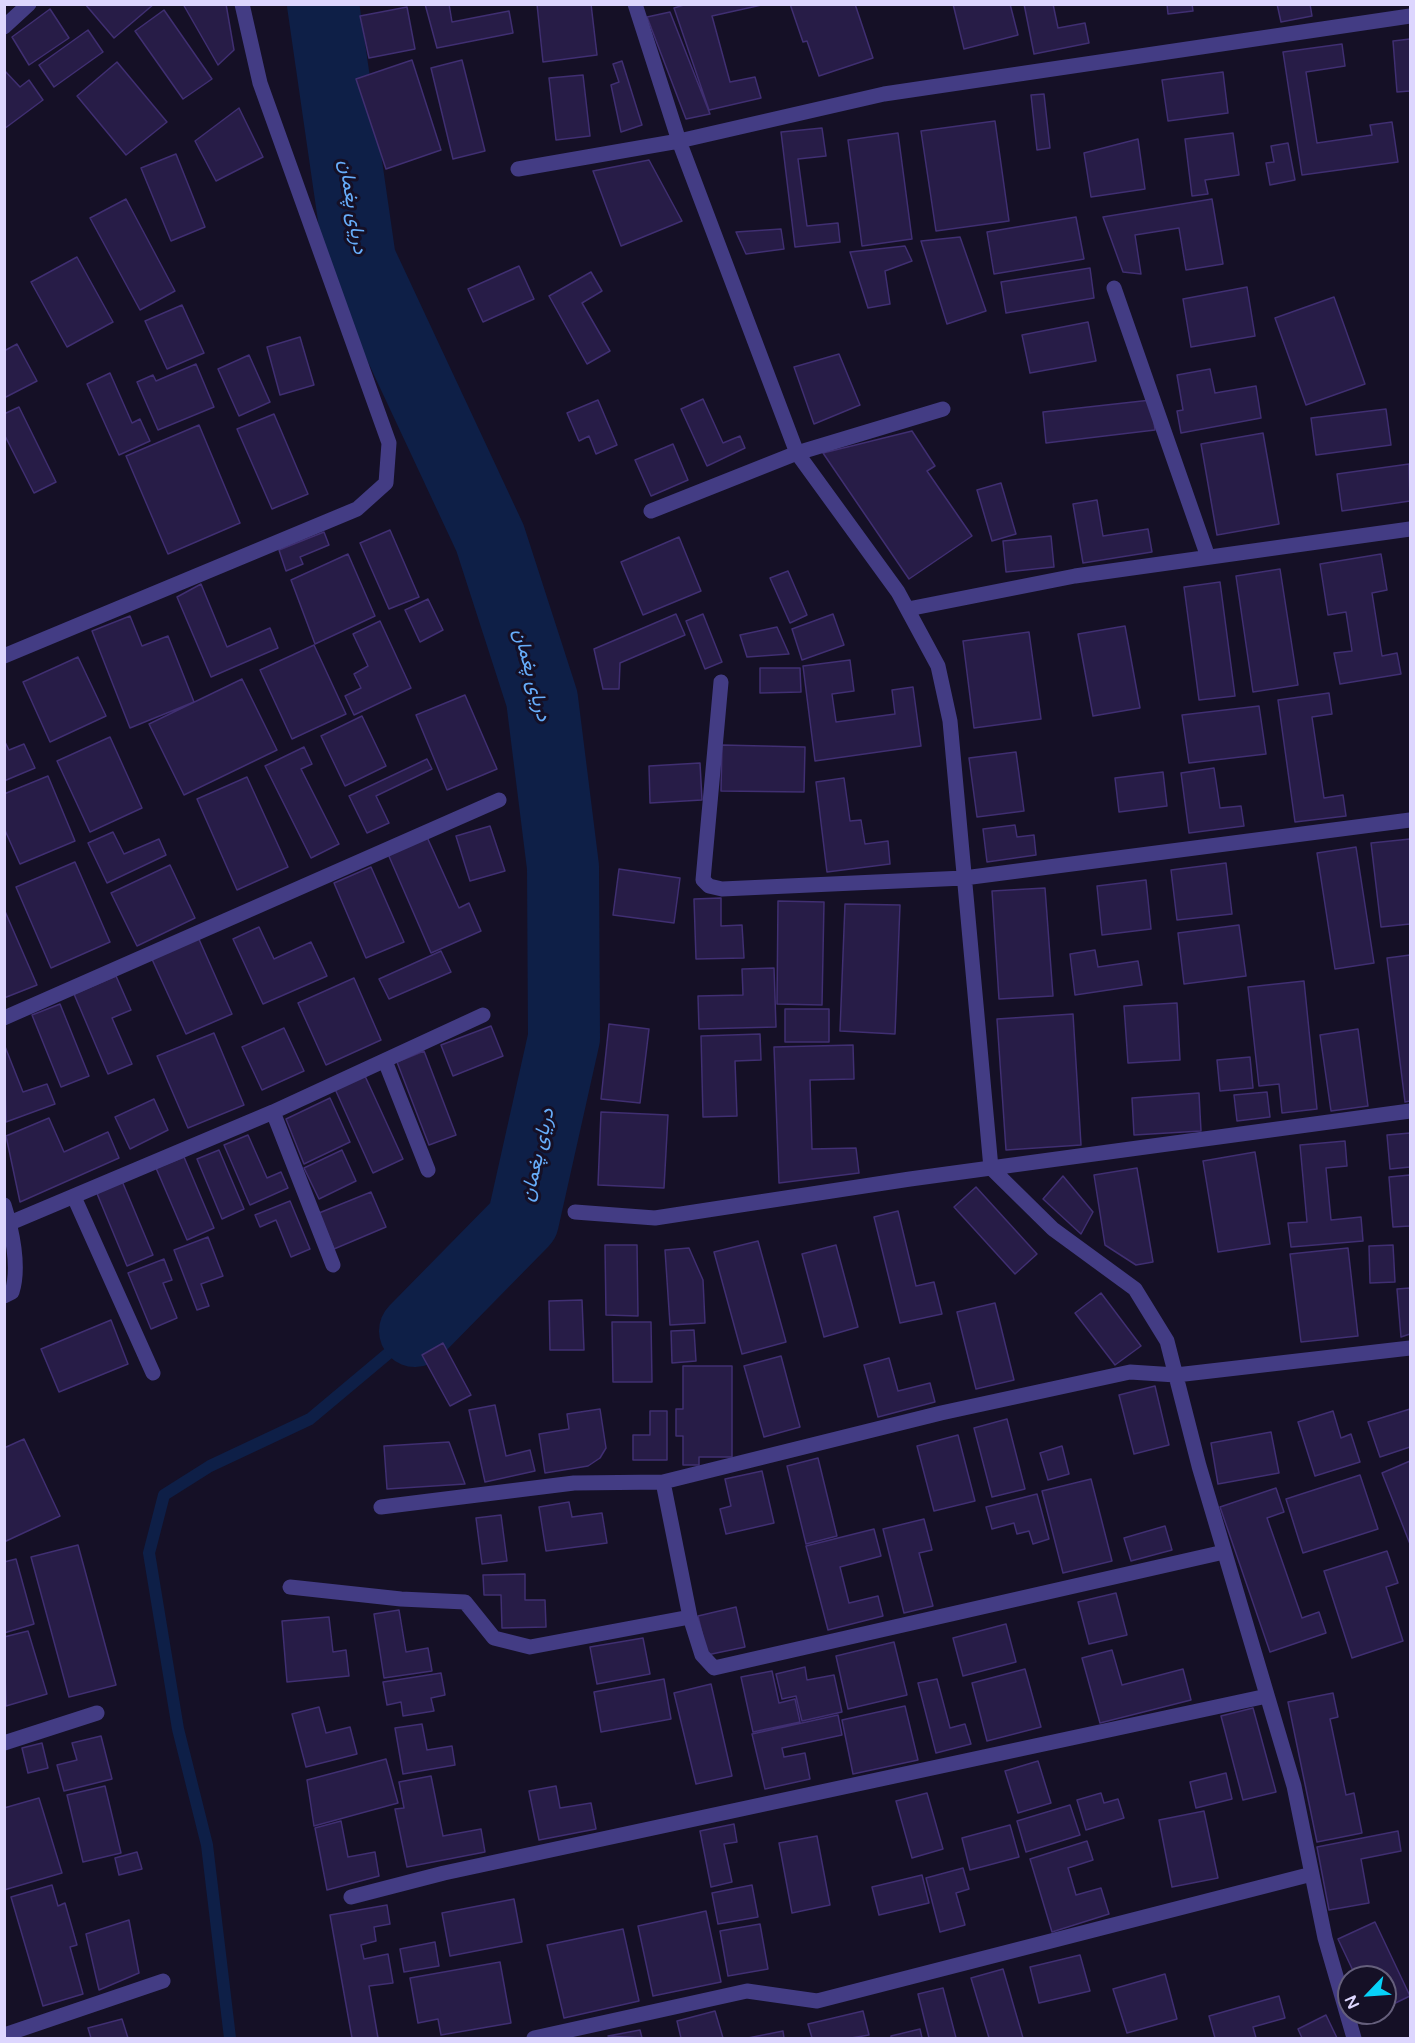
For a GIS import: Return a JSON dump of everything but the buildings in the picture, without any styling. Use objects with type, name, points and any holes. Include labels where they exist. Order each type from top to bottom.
[{"type":"street","points":[[4,27],[29,4]]},
{"type":"street","points":[[4,656],[357,509],[386,483],[389,443],[260,82],[242,4]]},
{"type":"street","points":[[635,4],[679,141],[797,453],[898,592],[938,666],[950,721],[991,1168],[1053,1229],[1135,1289],[1167,1341],[1224,1552],[1294,1786],[1325,1938],[1354,2038]]},
{"type":"street","points":[[518,169],[679,141],[884,94],[1410,16]]},
{"type":"street","points":[[1114,288],[1208,557]]},
{"type":"street","points":[[651,511],[797,453],[943,409]]},
{"type":"street","points":[[908,609],[1075,576],[1410,529]]},
{"type":"street","points":[[721,682],[703,880],[709,886],[722,889],[964,878],[1410,820]]},
{"type":"street","points":[[4,1018],[499,800]]},
{"type":"street","points":[[10,1223],[273,1112],[483,1015]]},
{"type":"street","points":[[385,1061],[428,1170]]},
{"type":"street","points":[[575,1212],[655,1218],[991,1168],[1410,1111]]},
{"type":"street","points":[[273,1112],[333,1265]]},
{"type":"street","points":[[74,1197],[153,1373]]},
{"type":"street","points":[[4,1205],[10,1223],[15,1281],[12,1292],[4,1296]]},
{"type":"street","points":[[381,1507],[574,1483],[663,1482],[941,1413],[1130,1372],[1176,1375],[1410,1348]]},
{"type":"street","points":[[663,1482],[690,1617],[702,1654],[714,1668],[1224,1552]]},
{"type":"street","points":[[290,1587],[401,1599],[465,1602],[494,1638],[531,1647],[690,1617]]},
{"type":"street","points":[[351,1897],[444,1873],[1267,1696]]},
{"type":"street","points":[[4,1743],[97,1713]]},
{"type":"street","points":[[534,2038],[747,1990],[817,2001],[1312,1874]]},
{"type":"street","points":[[4,2035],[163,1981]]},
{"type":"waterway","name":"دریای پغمان","points":[[323,4],[360,260],[490,538],[542,699],[563,867],[564,1038],[523,1221],[415,1331]]},
{"type":"waterway","points":[[230,2038],[207,1845],[178,1729],[149,1553],[164,1495],[210,1466],[310,1419],[415,1331]]}]
